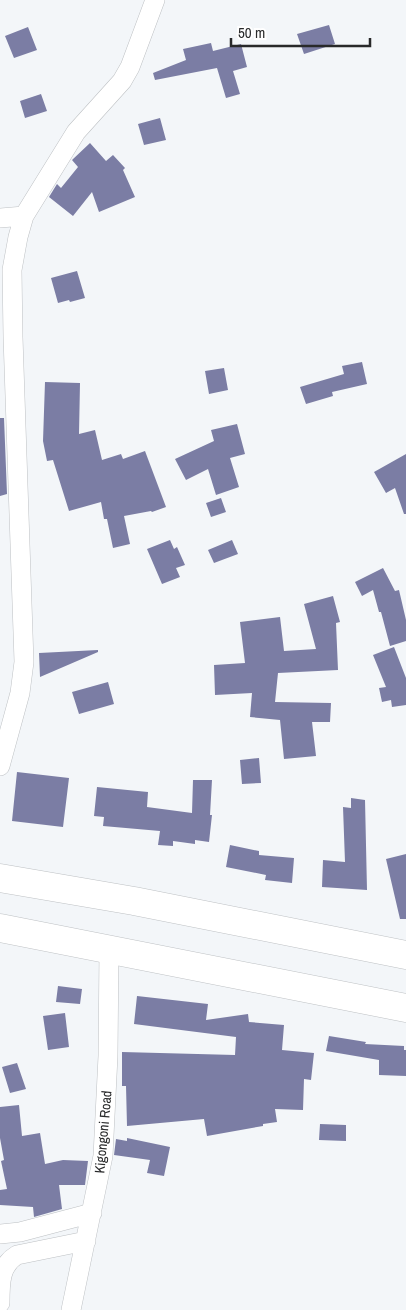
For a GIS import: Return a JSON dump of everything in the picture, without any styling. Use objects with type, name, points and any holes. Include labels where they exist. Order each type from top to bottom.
[{"type":"highway","points":[[0,878],[134,901],[406,955]]},
{"type":"highway","points":[[0,928],[406,1008]]},
{"type":"street","points":[[0,766],[20,693],[24,662],[12,270],[18,237],[24,216],[76,132],[122,81],[130,67],[155,0]]},
{"type":"street","points":[[0,218],[24,216]]},
{"type":"street","name":"Kigongoni Road","points":[[71,1310],[103,1156],[108,1056],[109,950]]},
{"type":"street","points":[[0,1234],[20,1232],[92,1213]]},
{"type":"street","points":[[0,1303],[2,1270],[9,1259],[17,1255],[86,1241]]},
{"type":"building","points":[[329,25],[335,44],[304,54],[297,34]]},
{"type":"building","points":[[28,27],[37,50],[14,58],[5,36]]},
{"type":"building","points":[[211,43],[213,51],[241,44],[247,67],[233,71],[240,94],[226,98],[217,68],[155,80],[153,73],[186,60],[183,49]]},
{"type":"building","points":[[41,94],[47,111],[25,118],[20,101]]},
{"type":"building","points":[[160,118],[166,140],[144,145],[138,124]]},
{"type":"building","points":[[90,143],[106,161],[113,155],[125,168],[123,170],[135,197],[99,212],[92,192],[73,216],[49,197],[57,184],[61,188],[78,167],[72,160]]},
{"type":"building","points":[[77,271],[85,298],[58,303],[51,278]]},
{"type":"building","points":[[362,362],[367,384],[332,392],[333,396],[306,404],[300,387],[344,374],[342,366]]},
{"type":"building","points":[[224,368],[228,390],[209,394],[205,371]]},
{"type":"building","points":[[45,382],[80,383],[79,434],[95,430],[102,460],[121,454],[123,459],[145,451],[166,507],[152,512],[124,516],[130,544],[113,548],[107,519],[104,519],[101,502],[69,511],[53,460],[47,461],[43,441]]},
{"type":"building","points":[[0,418],[4,418],[7,494],[0,496]]},
{"type":"building","points":[[237,424],[245,454],[230,458],[239,487],[216,495],[208,469],[186,480],[175,459],[214,441],[211,430]]},
{"type":"building","points":[[406,454],[406,514],[404,514],[395,488],[386,493],[374,472]]},
{"type":"building","points":[[221,498],[226,512],[211,517],[206,503]]},
{"type":"building","points":[[170,540],[174,549],[177,547],[185,565],[176,568],[180,577],[162,584],[147,549]]},
{"type":"building","points":[[232,540],[238,554],[214,563],[208,550]]},
{"type":"building","points":[[383,568],[395,591],[399,590],[406,620],[406,641],[390,646],[373,590],[362,596],[355,582]]},
{"type":"building","points":[[333,596],[340,622],[336,623],[338,670],[278,673],[275,702],[331,703],[330,722],[312,722],[316,756],[284,759],[280,720],[250,717],[252,693],[215,695],[214,665],[245,663],[240,622],[280,617],[284,651],[316,649],[304,604]]},
{"type":"building","points":[[394,647],[406,678],[406,705],[392,707],[391,700],[382,702],[379,688],[386,687],[373,655]]},
{"type":"building","points":[[98,650],[98,652],[40,677],[39,653]]},
{"type":"building","points":[[108,682],[114,704],[79,714],[72,692]]},
{"type":"building","points":[[259,758],[261,783],[242,784],[240,760]]},
{"type":"building","points":[[17,772],[69,778],[63,827],[12,821]]},
{"type":"building","points":[[193,780],[212,780],[210,815],[212,815],[209,842],[195,840],[195,844],[173,841],[173,846],[158,845],[160,831],[103,826],[104,817],[94,816],[97,787],[148,792],[147,807],[192,813]]},
{"type":"building","points":[[351,798],[365,800],[367,890],[322,887],[323,860],[345,862],[343,807],[351,808]]},
{"type":"building","points":[[230,845],[259,851],[259,855],[294,858],[292,883],[265,880],[266,875],[226,867]]},
{"type":"building","points":[[406,854],[406,919],[400,919],[386,859]]},
{"type":"building","points":[[58,986],[82,989],[80,1004],[56,1002]]},
{"type":"building","points":[[137,996],[208,1004],[206,1020],[248,1014],[249,1022],[284,1025],[282,1050],[314,1053],[311,1080],[304,1079],[303,1110],[275,1109],[277,1122],[207,1136],[204,1119],[127,1126],[126,1086],[122,1086],[122,1052],[235,1055],[236,1037],[134,1024]]},
{"type":"building","points":[[65,1013],[69,1047],[48,1050],[43,1016]]},
{"type":"building","points":[[329,1036],[366,1042],[365,1044],[404,1046],[404,1050],[406,1050],[406,1076],[379,1075],[379,1060],[326,1051]]},
{"type":"building","points":[[17,1063],[26,1089],[10,1093],[2,1067]]},
{"type":"building","points":[[19,1105],[22,1136],[40,1133],[45,1164],[63,1160],[88,1161],[85,1185],[59,1185],[62,1209],[34,1217],[33,1207],[0,1205],[0,1190],[7,1189],[1,1161],[4,1160],[0,1138],[0,1107]]},
{"type":"building","points":[[320,1124],[346,1125],[346,1141],[319,1140]]},
{"type":"building","points":[[127,1138],[170,1147],[164,1176],[147,1173],[150,1160],[114,1155],[116,1139],[127,1141]]}]
